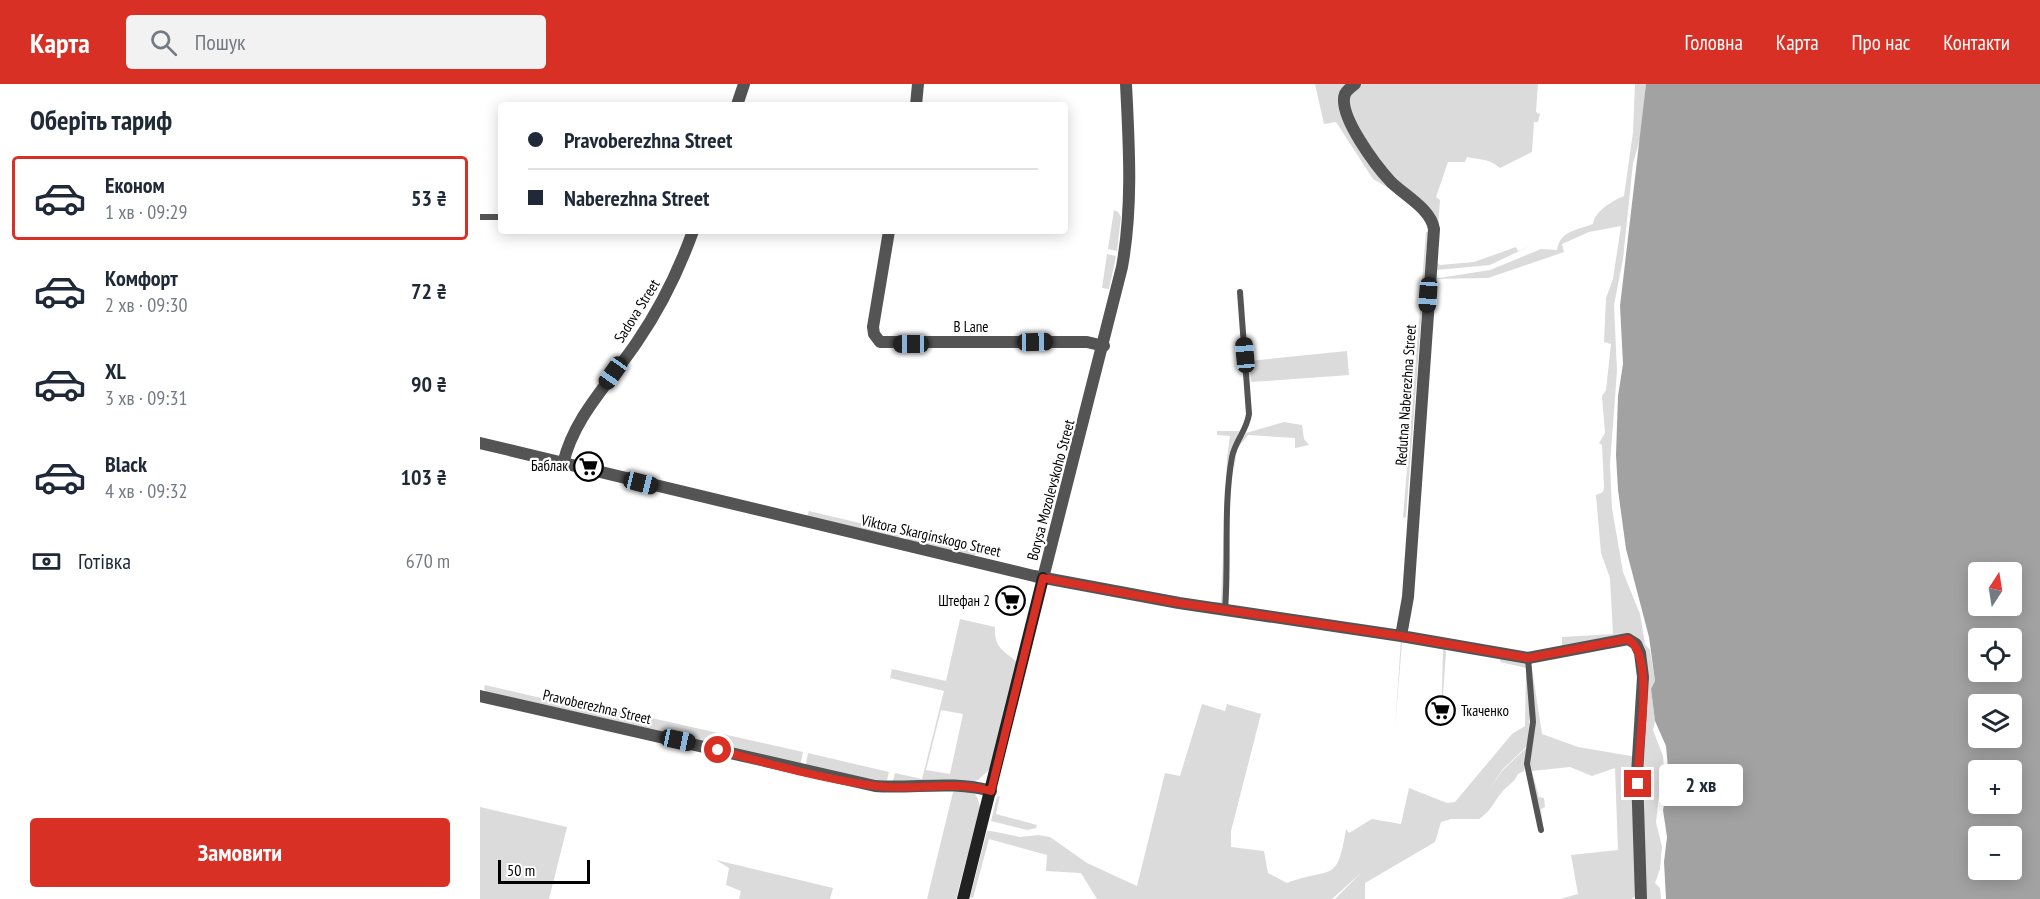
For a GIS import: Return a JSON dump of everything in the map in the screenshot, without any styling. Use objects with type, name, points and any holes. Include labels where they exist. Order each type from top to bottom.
[{"type":"street","points":[[738,102],[744,84]]},
{"type":"street","points":[[916,102],[918,84]]},
{"type":"street","name":"Borysa Mozolevskoho Street","points":[[963,899],[1104,346],[1127,234],[1130,183],[1126,84]]},
{"type":"street","name":"Redutna Naberezhna Street","points":[[1355,84],[1345,93],[1344,101],[1351,125],[1389,180],[1431,219],[1434,229],[1408,597],[1401,636]]},
{"type":"street","name":"Sadova Street","points":[[563,464],[586,411],[653,318],[682,261],[692,234]]},
{"type":"street","name":"B Lane","points":[[889,234],[873,327],[874,334],[880,342],[1087,342],[1104,346]]},
{"type":"street","name":"Viktora Skarginskogo Street","points":[[480,443],[1043,578],[1225,611],[1401,636],[1528,658],[1628,639],[1636,644],[1640,653],[1643,677],[1637,774],[1641,899]]},
{"type":"street","name":"Pravoberezhna Street","points":[[480,696],[875,786],[972,786],[991,791]]},
{"type":"lane","points":[[480,217],[498,217]]},
{"type":"lane","points":[[1225,611],[1230,474],[1235,444],[1248,421],[1249,414],[1240,292]]},
{"type":"lane","points":[[1528,658],[1533,722],[1527,764],[1541,830]]},
{"type":"shaded area","points":[[1315,84],[1348,84],[1341,101],[1397,193],[1373,179],[1336,122],[1324,124]]},
{"type":"shaded area","points":[[1359,84],[1538,84],[1536,112],[1540,114],[1538,122],[1534,122],[1532,152],[1500,168],[1488,161],[1467,157],[1465,162],[1448,162],[1436,197],[1440,200],[1437,240],[1436,234],[1397,185],[1350,117],[1349,98]]},
{"type":"shaded area","points":[[1635,84],[1646,84],[1640,139],[1633,163],[1623,259],[1614,305],[1617,371],[1610,464],[1612,508],[1623,572],[1640,614],[1645,644],[1650,650],[1655,681],[1651,689],[1655,721],[1653,730],[1663,756],[1665,782],[1660,787],[1656,822],[1662,847],[1660,869],[1655,883],[1660,888],[1661,899],[1644,899],[1637,640],[1562,647],[1562,637],[1613,634],[1610,578],[1601,553],[1596,495],[1603,492],[1604,487],[1602,445],[1599,443],[1605,433],[1602,396],[1606,390],[1611,344],[1604,342],[1606,298],[1613,279],[1621,226],[1589,232],[1562,244],[1564,252],[1488,278],[1433,279],[1490,270],[1541,249],[1557,250],[1565,235],[1593,224],[1601,211],[1624,196],[1633,132]]},
{"type":"shaded area","points":[[1646,84],[2040,84],[2040,899],[1666,899],[1664,862],[1667,837],[1663,810],[1669,779],[1666,746],[1655,721],[1651,689],[1655,681],[1649,637],[1626,549],[1618,490],[1616,455],[1618,396],[1623,364],[1620,306]]},
{"type":"shaded area","points":[[1114,210],[1121,217],[1117,251],[1108,249]]},
{"type":"shaded area","points":[[1426,232],[1428,232],[1406,517],[1403,518]]},
{"type":"shaded area","points":[[1534,244],[1490,265],[1437,270],[1435,261],[1440,265],[1474,262],[1516,247],[1518,251]]},
{"type":"shaded area","points":[[1107,254],[1116,256],[1109,289],[1102,288]]},
{"type":"shaded area","points":[[1347,351],[1349,375],[1251,382],[1249,361]]},
{"type":"shaded area","points":[[1284,422],[1302,425],[1304,439],[1309,445],[1295,448],[1295,438],[1248,435],[1237,449],[1234,472],[1236,448],[1246,433]]},
{"type":"shaded area","points":[[1217,431],[1239,431],[1229,459],[1223,603],[1220,605],[1209,602],[1221,602],[1230,436],[1217,435]]},
{"type":"shaded area","points":[[809,511],[902,533],[899,538],[807,517]]},
{"type":"shaded area","points":[[907,534],[978,551],[974,556],[907,540]]},
{"type":"shaded area","points":[[960,619],[995,627],[998,644],[1017,662],[990,769],[978,780],[970,782],[892,784],[895,773],[922,779],[944,691],[890,678],[892,669],[946,681]],"holes":[[[941,710],[963,714],[950,774],[926,770]]]},
{"type":"shaded area","points":[[1401,639],[1444,647],[1446,652],[1441,724],[1443,649],[1402,642],[1395,728]]},
{"type":"shaded area","points":[[1501,658],[1526,662],[1530,701],[1528,745],[1502,770],[1490,789],[1502,771],[1527,747],[1524,771],[1518,774],[1479,819],[1451,819],[1441,822],[1435,842],[1365,883],[1365,899],[1335,899],[1362,872],[1332,899],[1097,899],[1081,873],[1046,871],[1047,855],[989,839],[973,898],[970,897],[987,831],[1020,837],[1038,835],[1050,837],[1087,863],[1137,886],[1165,773],[1180,776],[1202,704],[1225,711],[1227,704],[1261,714],[1231,831],[1231,847],[1264,851],[1268,873],[1287,883],[1330,871],[1339,859],[1346,829],[1349,833],[1372,819],[1401,824],[1409,788],[1447,803],[1455,802],[1512,734],[1525,726],[1526,668],[1500,662]]},
{"type":"shaded area","points":[[1531,662],[1542,734],[1578,747],[1637,757],[1637,895],[1632,899],[1560,899],[1578,894],[1571,855],[1618,850],[1615,768],[1592,776],[1570,767],[1532,771],[1539,797],[1544,798],[1545,807],[1541,809],[1543,827],[1530,767]]},
{"type":"shaded area","points":[[485,685],[597,711],[598,706],[803,752],[800,767],[489,694],[484,689]]},
{"type":"shaded area","points":[[808,753],[889,772],[886,784],[805,768]]},
{"type":"shaded area","points":[[954,788],[975,794],[980,807],[956,899],[927,899]]},
{"type":"shaded area","points":[[1000,796],[996,814],[1037,825],[1036,828],[1027,830],[991,821],[997,797]]},
{"type":"shaded area","points":[[480,807],[567,827],[549,899],[480,899]]},
{"type":"shaded area","points":[[716,860],[833,888],[830,899],[739,899],[741,891],[726,885],[729,868]]},
{"type":"place","name":"Баблак","points":[[589,466]]},
{"type":"place","name":"Штефан 2","points":[[1011,601]]},
{"type":"place","name":"Ткаченко","points":[[1440,711]]},
{"type":"route","points":[[718,750],[772,765],[875,786],[896,788],[972,786],[991,791],[1043,578],[1225,611],[1401,636],[1528,658],[1628,639],[1636,644],[1640,653],[1643,677],[1638,784]]}]
